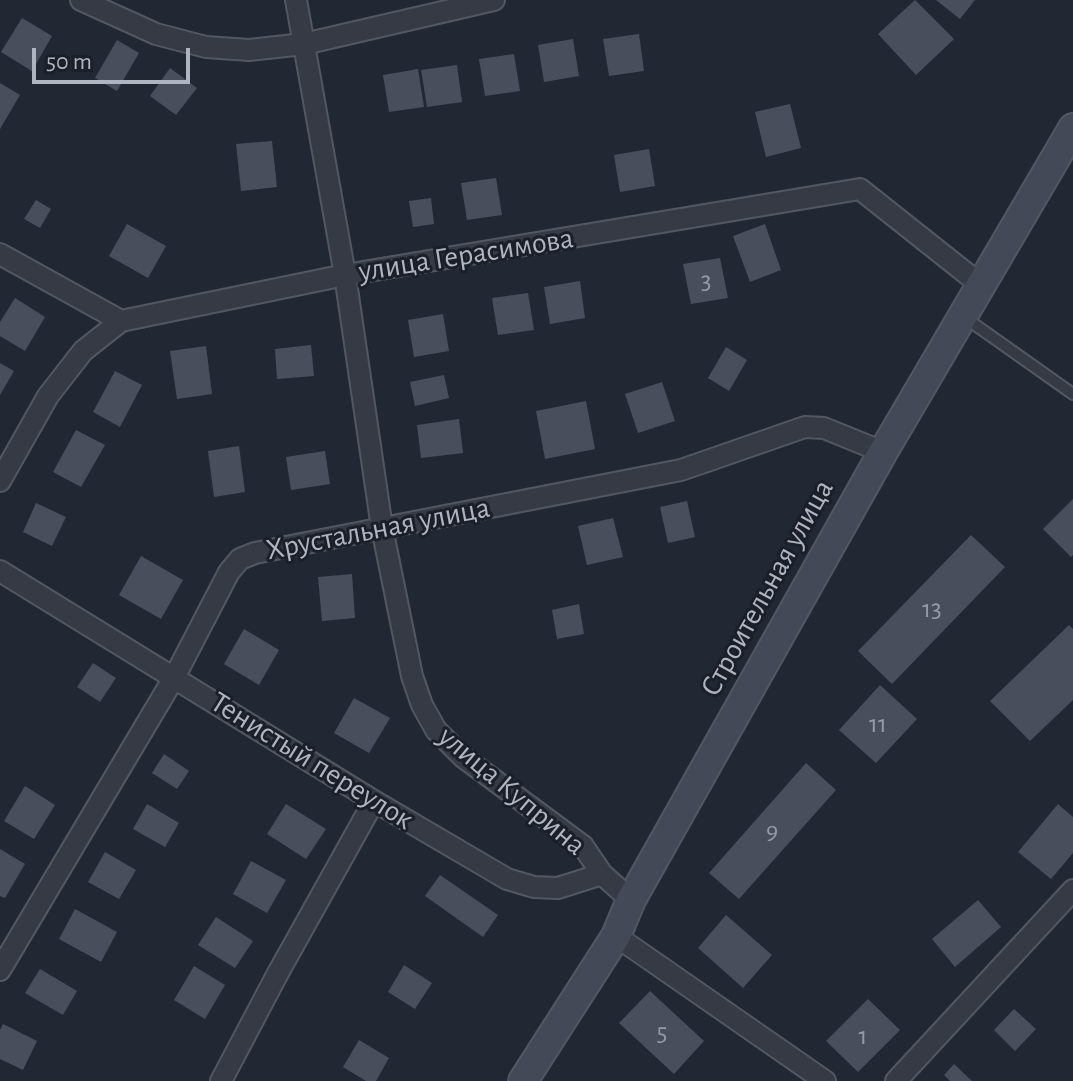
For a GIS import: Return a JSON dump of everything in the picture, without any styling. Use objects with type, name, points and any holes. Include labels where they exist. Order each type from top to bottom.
[{"type":"main road","name":"Строительная улица","points":[[523,1081],[616,936],[631,900],[883,452],[1073,128]]},
{"type":"street","points":[[81,0],[156,34],[206,47],[249,50],[304,44],[494,0]]},
{"type":"street","name":"улица Куприна","points":[[296,0],[345,275],[382,528],[412,676],[422,705],[436,730],[463,757],[583,846],[602,874]]},
{"type":"street","name":"улица Герасимова","points":[[0,481],[48,396],[83,351],[121,321],[345,275],[860,189],[981,285]]},
{"type":"street","points":[[0,254],[121,321]]},
{"type":"street","name":"Хрустальная улица","points":[[0,970],[175,676],[229,572],[240,559],[255,553],[681,470],[805,427],[824,428],[883,452]]},
{"type":"street","name":"Тенистый переулок","points":[[0,571],[507,879],[534,887],[558,888],[602,874]]},
{"type":"street","points":[[221,1081],[374,801]]},
{"type":"street","points":[[602,874],[631,900]]},
{"type":"street","points":[[896,1081],[1073,890]]},
{"type":"street","points":[[616,936],[825,1081]]},
{"type":"lane","points":[[963,316],[1073,394]]},
{"type":"building","points":[[915,0],[954,39],[916,75],[878,34]]},
{"type":"building","points":[[936,0],[975,0],[960,19]]},
{"type":"building","points":[[22,18],[52,36],[32,71],[1,52]]},
{"type":"building","points":[[639,34],[644,71],[609,76],[603,39]]},
{"type":"building","points":[[573,39],[579,76],[544,82],[538,45]]},
{"type":"building","points":[[117,40],[139,53],[117,91],[95,78]]},
{"type":"building","points":[[514,54],[520,91],[485,96],[479,59]]},
{"type":"building","points":[[457,65],[462,102],[427,107],[421,70]]},
{"type":"building","points":[[170,68],[197,88],[176,115],[150,96]]},
{"type":"building","points":[[418,69],[424,107],[389,112],[383,75]]},
{"type":"building","points":[[0,83],[20,95],[0,129]]},
{"type":"building","points":[[790,104],[801,148],[766,157],[755,112]]},
{"type":"building","points":[[272,141],[277,187],[241,191],[236,144]]},
{"type":"building","points":[[649,149],[655,186],[620,192],[614,155]]},
{"type":"building","points":[[496,178],[502,215],[467,220],[461,183]]},
{"type":"building","points":[[431,198],[434,224],[413,227],[409,201]]},
{"type":"building","points":[[36,200],[51,209],[40,228],[24,219]]},
{"type":"building","points":[[127,224],[166,246],[148,278],[109,256]]},
{"type":"building","points":[[765,224],[781,270],[750,282],[733,236]]},
{"type":"building","points":[[720,258],[728,298],[691,304],[683,264]]},
{"type":"building","points":[[580,281],[585,318],[550,324],[544,287]]},
{"type":"building","points":[[528,293],[534,330],[498,335],[492,298]]},
{"type":"building","points":[[15,298],[45,317],[25,351],[0,336],[0,322]]},
{"type":"building","points":[[443,314],[449,351],[414,357],[408,320]]},
{"type":"building","points":[[311,345],[314,376],[277,379],[275,349]]},
{"type":"building","points":[[206,346],[212,394],[177,399],[170,351]]},
{"type":"building","points":[[726,347],[747,360],[729,391],[708,378]]},
{"type":"building","points":[[0,363],[14,371],[0,395]]},
{"type":"building","points":[[115,371],[142,385],[120,427],[93,412]]},
{"type":"building","points":[[444,375],[449,398],[415,406],[410,382]]},
{"type":"building","points":[[662,382],[675,421],[638,433],[625,394]]},
{"type":"building","points":[[586,401],[595,449],[545,459],[536,411]]},
{"type":"building","points":[[459,419],[463,453],[421,458],[417,425]]},
{"type":"building","points":[[76,430],[105,445],[81,487],[53,472]]},
{"type":"building","points":[[239,446],[245,492],[214,497],[208,451]]},
{"type":"building","points":[[325,451],[330,484],[291,490],[286,457]]},
{"type":"building","points":[[1073,499],[1073,555],[1071,557],[1043,529]]},
{"type":"building","points":[[687,501],[695,537],[668,543],[660,507]]},
{"type":"building","points":[[36,503],[66,517],[52,546],[23,532]]},
{"type":"building","points":[[613,518],[623,557],[587,565],[578,526]]},
{"type":"building","points":[[971,535],[1005,567],[892,684],[858,651]]},
{"type":"building","points":[[141,556],[183,580],[161,619],[119,595]]},
{"type":"building","points":[[352,574],[355,618],[322,621],[318,577]]},
{"type":"building","points":[[579,604],[584,634],[557,639],[552,610]]},
{"type":"building","points":[[1069,625],[1073,629],[1073,700],[1030,741],[990,701]]},
{"type":"building","points":[[244,629],[279,650],[259,685],[224,664]]},
{"type":"building","points":[[93,663],[116,678],[100,702],[77,687]]},
{"type":"building","points":[[880,685],[917,719],[876,763],[839,730]]},
{"type":"building","points":[[354,698],[390,718],[369,753],[334,733]]},
{"type":"building","points":[[164,754],[189,771],[177,789],[152,773]]},
{"type":"building","points":[[806,763],[836,790],[739,899],[709,873]]},
{"type":"building","points":[[25,786],[55,805],[34,839],[4,821]]},
{"type":"building","points":[[147,804],[179,823],[165,847],[133,829]]},
{"type":"building","points":[[286,804],[326,829],[306,859],[267,834]]},
{"type":"building","points":[[1058,804],[1073,817],[1073,853],[1051,879],[1018,852]]},
{"type":"building","points":[[0,849],[25,864],[5,898],[0,896]]},
{"type":"building","points":[[105,852],[136,870],[119,899],[88,882]]},
{"type":"building","points":[[251,861],[286,880],[267,913],[233,894]]},
{"type":"building","points":[[440,875],[498,915],[483,937],[425,896]]},
{"type":"building","points":[[978,900],[1001,927],[955,967],[932,939]]},
{"type":"building","points":[[75,909],[117,932],[101,962],[59,939]]},
{"type":"building","points":[[726,915],[772,955],[743,988],[698,948]]},
{"type":"building","points":[[216,917],[253,941],[235,968],[198,945]]},
{"type":"building","points":[[404,965],[432,983],[415,1009],[388,992]]},
{"type":"building","points":[[194,966],[225,985],[205,1019],[174,1000]]},
{"type":"building","points":[[40,969],[77,991],[63,1015],[25,993]]},
{"type":"building","points":[[650,991],[704,1041],[674,1074],[619,1023]]},
{"type":"building","points":[[868,999],[900,1030],[858,1072],[826,1041]]},
{"type":"building","points":[[1014,1009],[1036,1029],[1015,1051],[994,1030]]},
{"type":"building","points":[[3,1024],[37,1041],[23,1070],[0,1059],[0,1030]]},
{"type":"building","points":[[359,1040],[389,1058],[376,1081],[366,1081],[343,1067]]},
{"type":"building","points":[[954,1064],[972,1081],[950,1081],[944,1075]]}]
